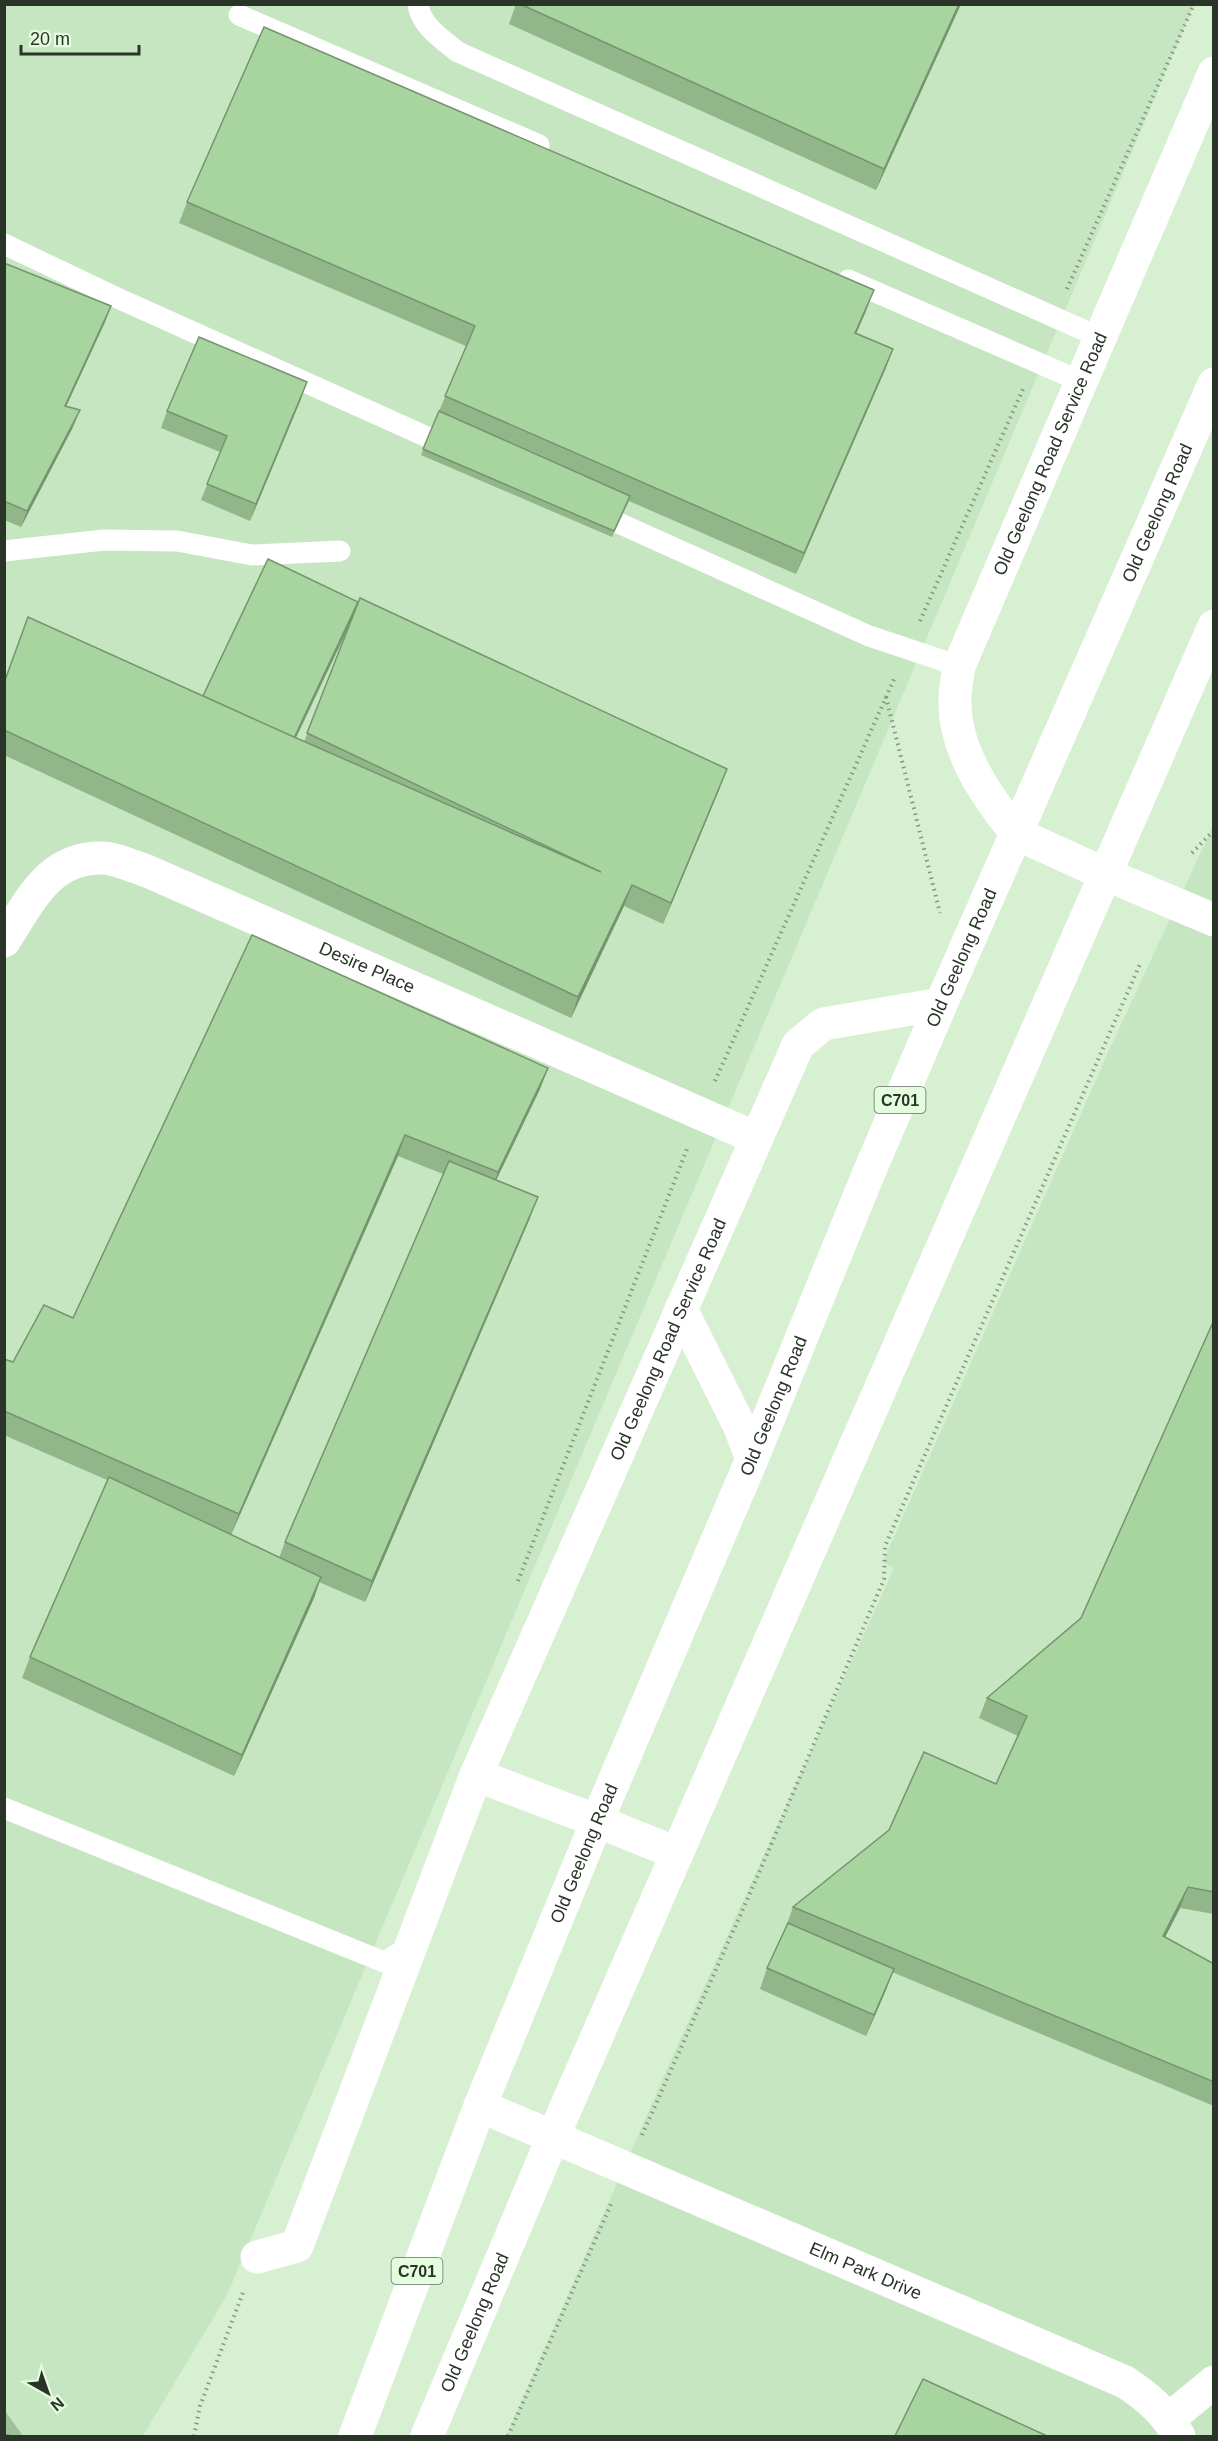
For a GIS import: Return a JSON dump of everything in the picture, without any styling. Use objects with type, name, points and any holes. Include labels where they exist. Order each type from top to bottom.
[{"type":"main road","name":"Old Geelong Road Service Road","points":[[1017,834],[992,803],[968,762],[959,730],[955,699],[959,666],[1214,73]]},
{"type":"main road","name":"Old Geelong Road","points":[[355,2436],[480,2106],[597,1821],[752,1460],[868,1175],[941,1004],[1214,384]]},
{"type":"main road","name":"Old Geelong Road","points":[[427,2436],[676,1853],[1214,626]]},
{"type":"main road","points":[[1017,834],[1214,920]]},
{"type":"main road","name":"Desire Place","points":[[4,941],[42,883],[70,862],[104,858],[158,876],[756,1138]]},
{"type":"main road","name":"Old Geelong Road Service Road","points":[[257,2257],[297,2246],[476,1775],[798,1045],[823,1024],[941,1004]]},
{"type":"main road","points":[[681,1309],[739,1425],[752,1460]]},
{"type":"main road","points":[[476,1775],[676,1853]]},
{"type":"main road","name":"Elm Park Drive","points":[[480,2106],[1125,2382],[1148,2397],[1174,2428],[1214,2382]]},
{"type":"lane","points":[[418,4],[419,10],[434,32],[458,52],[1099,337]]},
{"type":"lane","points":[[239,15],[555,152]]},
{"type":"lane","points":[[4,244],[113,296],[471,457]]},
{"type":"lane","points":[[825,270],[1080,381]]},
{"type":"lane","points":[[569,501],[869,636],[959,666]]},
{"type":"lane","points":[[4,551],[104,540],[177,541],[252,555],[340,551]]},
{"type":"lane","points":[[4,1808],[384,1962],[411,1946]]},
{"type":"path","points":[[1054,317],[1194,4]]},
{"type":"path","points":[[514,1592],[701,1114],[1035,361]]},
{"type":"path","points":[[886,697],[940,913],[947,920]]},
{"type":"path","points":[[1192,853],[1214,830]]},
{"type":"path","points":[[508,2436],[759,1873],[884,1579],[885,1546],[1140,964]]},
{"type":"path","points":[[194,2436],[200,2406],[257,2257]]},
{"type":"shaded area","points":[[5,5],[1194,5],[227,2295],[143,2436],[5,2436]]},
{"type":"shaded area","points":[[1213,826],[1213,2436],[506,2436],[671,2060],[894,1568],[883,1562],[1110,1048]]},
{"type":"green space","points":[[5,2411],[23,2436],[5,2436]]},
{"type":"building","points":[[520,4],[959,4],[884,169]]},
{"type":"building","points":[[264,27],[874,290],[855,333],[893,349],[804,553],[445,396],[475,326],[187,202]]},
{"type":"building","points":[[4,263],[111,306],[65,406],[80,410],[27,511],[4,501]]},
{"type":"building","points":[[199,337],[307,382],[256,504],[207,484],[227,436],[167,411]]},
{"type":"building","points":[[439,411],[630,496],[614,531],[423,449]]},
{"type":"building","points":[[268,559],[358,602],[294,738],[203,696]]},
{"type":"building","points":[[360,598],[727,769],[671,903],[632,885],[578,997],[4,730],[4,683],[28,617],[601,872],[307,733]]},
{"type":"building","points":[[252,935],[548,1068],[498,1172],[405,1135],[239,1514],[4,1411],[4,1359],[13,1362],[44,1305],[73,1318]]},
{"type":"building","points":[[449,1161],[538,1197],[372,1581],[285,1542]]},
{"type":"building","points":[[1214,1320],[1214,1892],[1188,1887],[1163,1936],[1214,1964],[1214,2082],[793,1907],[889,1830],[924,1752],[996,1784],[1027,1716],[987,1698],[1081,1618]]},
{"type":"building","points":[[109,1477],[321,1577],[242,1755],[30,1657]]},
{"type":"building","points":[[788,1923],[894,1969],[874,2015],[767,1968]]},
{"type":"building","points":[[923,2379],[1047,2436],[895,2436]]}]
